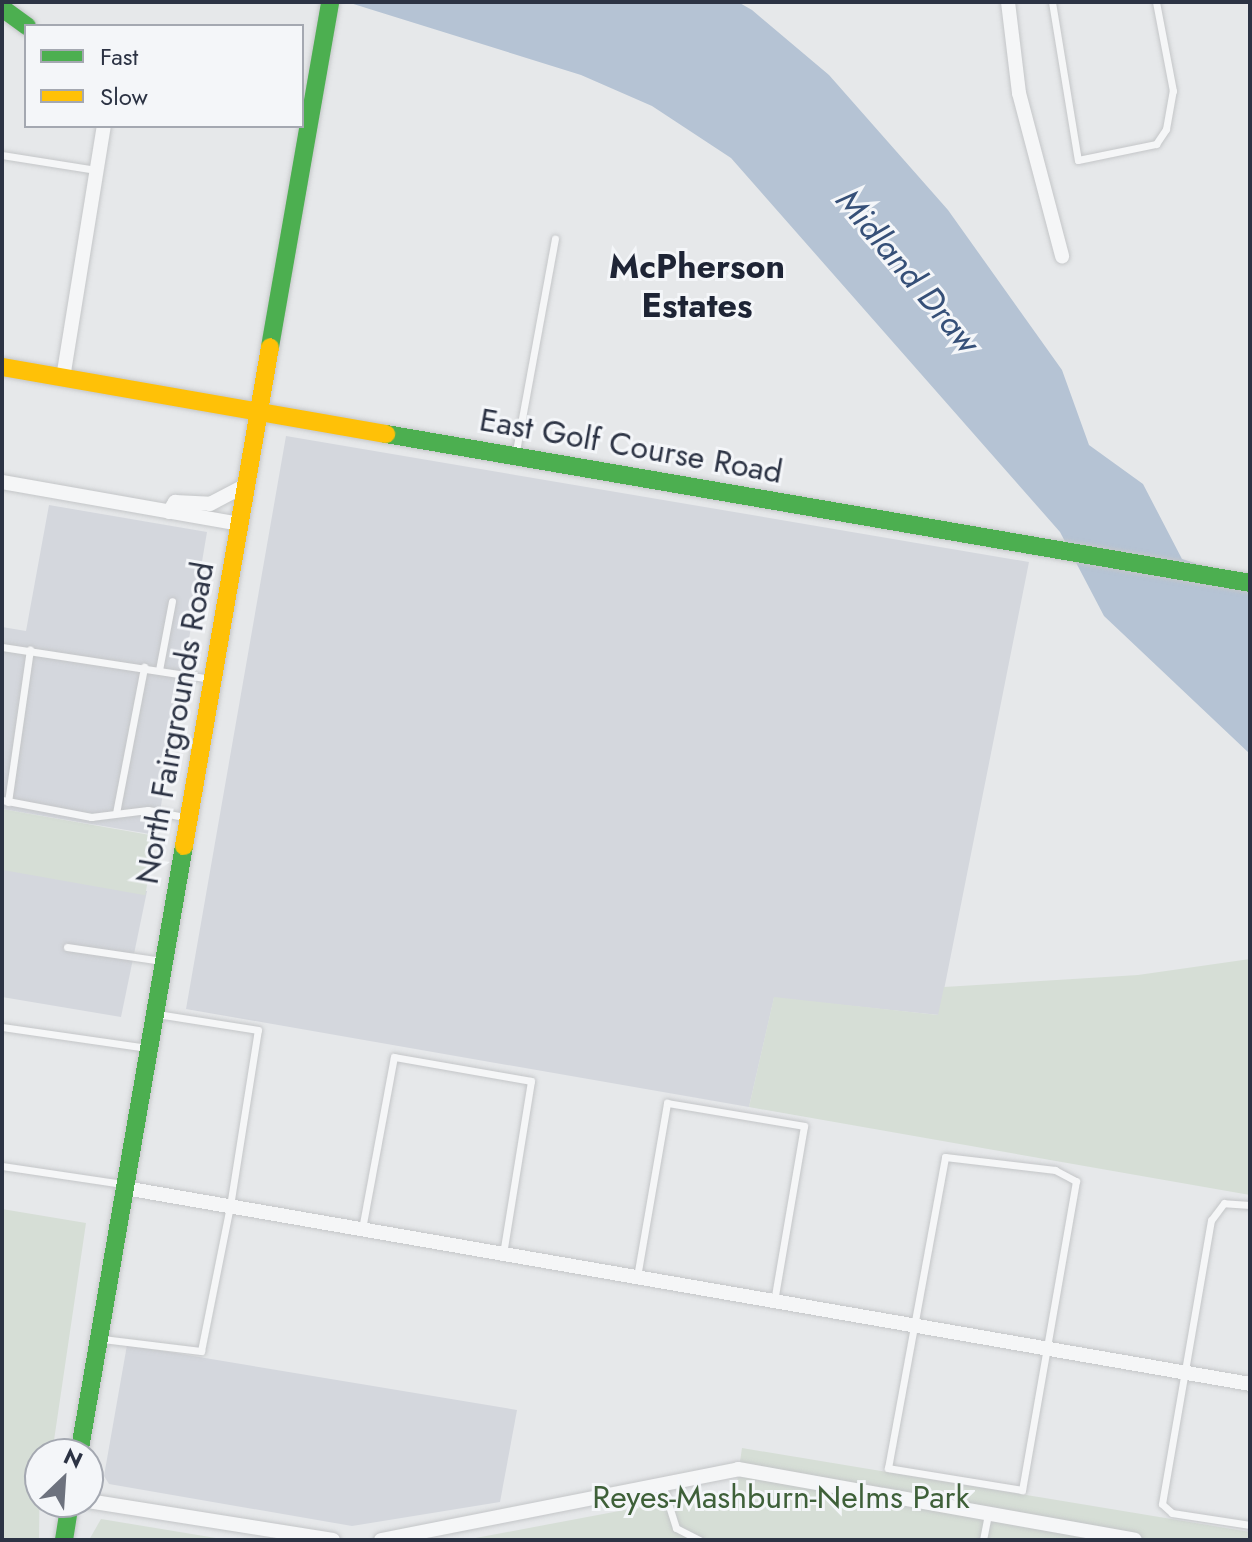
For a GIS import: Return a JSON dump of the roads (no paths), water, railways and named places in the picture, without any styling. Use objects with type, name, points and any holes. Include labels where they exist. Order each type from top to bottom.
[{"type":"main road","name":"North Fairgrounds Road","points":[[306,115],[330,2]]},
{"type":"main road","points":[[2,8],[24,24]]},
{"type":"main road","name":"North Fairgrounds Road","points":[[82,1438],[246,485],[304,128]]},
{"type":"main road","name":"East Golf Course Road","points":[[2,367],[1250,583]]},
{"type":"main road","points":[[64,1540],[67,1518]]},
{"type":"street","points":[[1008,2],[1019,93],[1062,256]]},
{"type":"street","points":[[63,378],[104,128]]},
{"type":"street","points":[[2,482],[239,524]]},
{"type":"street","points":[[169,512],[175,502],[210,504],[246,485]]},
{"type":"street","points":[[125,1186],[1250,1384]]},
{"type":"street","points":[[381,1540],[663,1487],[738,1469],[1135,1540]]},
{"type":"street","points":[[104,1504],[333,1540]]},
{"type":"lane","points":[[1052,2],[1078,160],[1156,144],[1166,129],[1173,91],[1156,2]]},
{"type":"lane","points":[[2,155],[96,170]]},
{"type":"lane","points":[[514,457],[555,239]]},
{"type":"lane","points":[[159,670],[172,601]]},
{"type":"lane","points":[[2,647],[212,679]]},
{"type":"lane","points":[[30,650],[5,801],[91,817],[116,813],[189,817]]},
{"type":"lane","points":[[116,813],[144,667]]},
{"type":"lane","points":[[67,947],[164,961]]},
{"type":"lane","points":[[99,1339],[201,1351],[230,1206],[258,1030],[155,1013]]},
{"type":"lane","points":[[2,1027],[149,1049]]},
{"type":"lane","points":[[362,1229],[394,1057],[425,1062],[531,1081],[503,1253]]},
{"type":"lane","points":[[637,1277],[667,1103],[804,1126],[774,1301]]},
{"type":"lane","points":[[945,1157],[1055,1170],[1072,1176],[1077,1188],[1048,1349],[1022,1490],[888,1468],[910,1325],[945,1157]]},
{"type":"lane","points":[[2,1166],[125,1186]]},
{"type":"lane","points":[[1250,1205],[1224,1203],[1214,1211],[1163,1508],[1250,1525]]},
{"type":"lane","points":[[663,1487],[676,1528],[700,1540]]},
{"type":"lane","points":[[983,1540],[988,1512]]},
{"type":"water","name":"Midland Draw","points":[[347,2],[738,2],[752,10],[829,75],[948,210],[1062,370],[1089,445],[1143,484],[1182,559],[1250,581],[1250,754],[1104,616],[1060,532],[731,158],[652,106],[581,75]]},
{"type":"district","name":"McPherson Estates","points":[[697,286]]},
{"type":"park label","name":"Reyes-Mashburn-Nelms Park","points":[[781,1497]]}]
